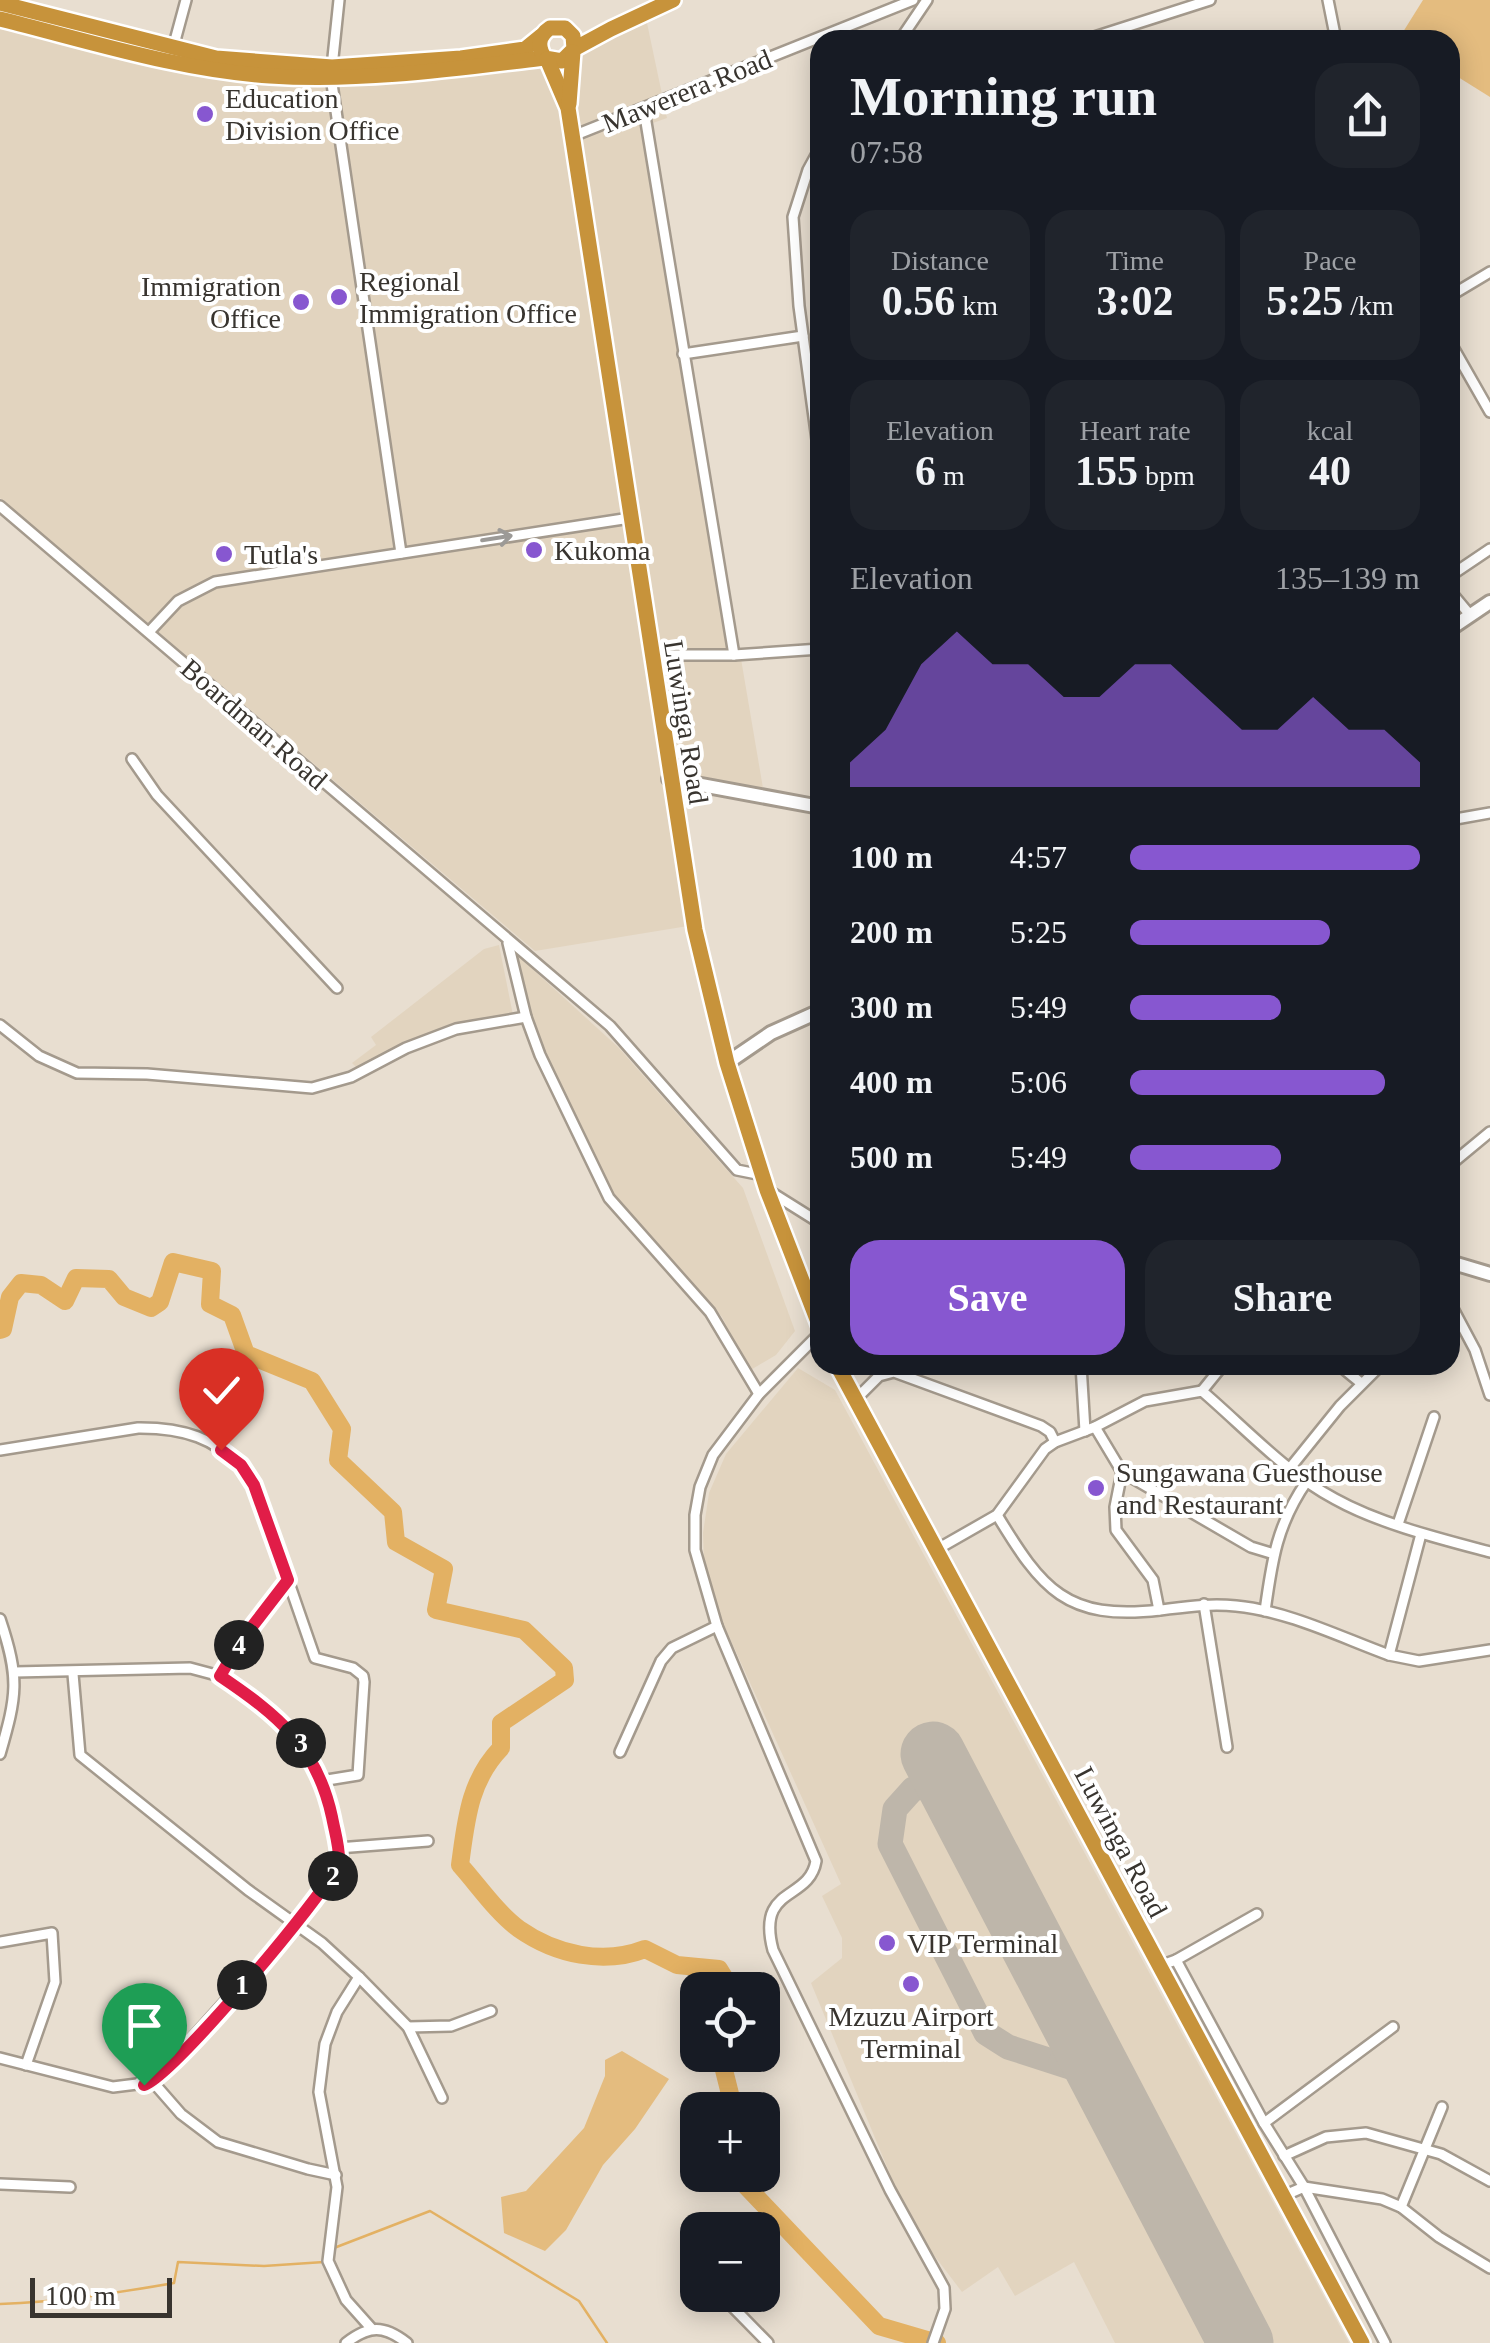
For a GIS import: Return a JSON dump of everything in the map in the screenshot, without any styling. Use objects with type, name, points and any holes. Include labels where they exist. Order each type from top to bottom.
[{"type":"highway","points":[[0,4],[216,58],[331,72],[435,72],[546,58],[562,62],[574,50],[611,29],[674,0]]},
{"type":"highway","points":[[0,19],[174,62],[272,76],[525,49],[556,26],[569,31],[611,29]]},
{"type":"highway","points":[[569,31],[574,50]]},
{"type":"highway","points":[[541,36],[539,44],[546,58]]},
{"type":"highway","name":"Luwinga Road","points":[[574,50],[568,108],[695,930],[727,1063],[764,1182],[810,1304]]},
{"type":"highway","name":"Luwinga Road","points":[[546,58],[568,108]]},
{"type":"highway","name":"Luwinga Road","points":[[842,1375],[1362,2343]]},
{"type":"street","points":[[173,48],[186,0]]},
{"type":"street","points":[[339,0],[331,72],[400,553]]},
{"type":"street","name":"Mawerera Road","points":[[839,30],[912,0]]},
{"type":"street","points":[[907,30],[927,0]]},
{"type":"street","points":[[1117,30],[1210,0]]},
{"type":"street","points":[[1328,0],[1334,30]]},
{"type":"street","name":"Mawerera Road","points":[[572,136],[810,42]]},
{"type":"street","points":[[644,110],[734,655]]},
{"type":"street","points":[[810,171],[794,208],[810,388]]},
{"type":"street","points":[[1460,290],[1490,272]]},
{"type":"street","points":[[683,354],[803,336]]},
{"type":"street","points":[[1460,360],[1490,412]]},
{"type":"street","points":[[1478,393],[1488,386]]},
{"type":"street","name":"Boardman Road","points":[[0,506],[610,1026],[737,1170],[764,1182],[810,1216]]},
{"type":"street","points":[[149,632],[178,601],[215,582],[630,518]]},
{"type":"street","points":[[1460,569],[1490,549]]},
{"type":"street","points":[[1460,622],[1490,602]]},
{"type":"street","points":[[1460,603],[1470,615]]},
{"type":"street","points":[[651,655],[810,650]]},
{"type":"street","points":[[132,759],[157,795],[337,988]]},
{"type":"street","points":[[669,779],[810,805]]},
{"type":"street","points":[[1460,818],[1490,813]]},
{"type":"street","points":[[508,940],[526,1017],[540,1055],[609,1198],[710,1312],[759,1394]]},
{"type":"street","points":[[727,1063],[771,1033],[810,1015]]},
{"type":"street","points":[[0,1026],[39,1056],[77,1073],[148,1074],[312,1088],[351,1078],[406,1048],[456,1030],[526,1017]]},
{"type":"street","points":[[1460,1156],[1490,1132]]},
{"type":"street","points":[[1460,1265],[1490,1274]]},
{"type":"street","points":[[1460,1322],[1475,1350],[1490,1395]]},
{"type":"street","points":[[810,1340],[759,1394],[713,1456],[700,1487],[695,1550],[717,1626],[816,1861],[812,1874],[772,1911],[769,1922],[774,1950],[890,2190],[944,2288],[945,2309],[934,2339]]},
{"type":"street","points":[[854,1401],[882,1375]]},
{"type":"street","points":[[902,1375],[1042,1426],[1055,1442]]},
{"type":"street","points":[[1082,1375],[1090,1429],[1122,1472],[1251,1548],[1274,1554]]},
{"type":"street","points":[[934,1551],[997,1514],[1055,1442],[1146,1401],[1202,1391],[1215,1375]]},
{"type":"street","points":[[1351,1375],[1361,1383]]},
{"type":"street","points":[[1290,1468],[1369,1375]]},
{"type":"street","points":[[1202,1391],[1290,1468],[1336,1500],[1421,1534],[1490,1552]]},
{"type":"street","points":[[1398,1524],[1434,1417]]},
{"type":"street","points":[[0,1450],[138,1428],[184,1431],[198,1436],[241,1465],[315,1658],[353,1668],[364,1682],[358,1775],[322,1781]]},
{"type":"street","points":[[1122,1472],[1115,1508],[1116,1530],[1153,1580],[1159,1610]]},
{"type":"street","points":[[1264,1611],[1279,1529],[1307,1481]]},
{"type":"street","points":[[997,1514],[1028,1565],[1049,1587],[1066,1599],[1100,1612],[1204,1604],[1264,1611],[1419,1662],[1490,1650]]},
{"type":"street","points":[[1389,1655],[1421,1534]]},
{"type":"street","points":[[220,1676],[241,1641],[288,1580]]},
{"type":"street","points":[[1204,1604],[1227,1748]]},
{"type":"street","points":[[0,1619],[15,1672],[16,1696],[0,1754]]},
{"type":"street","points":[[620,1752],[661,1661],[672,1648],[717,1626]]},
{"type":"street","points":[[0,2058],[113,2088],[154,2082],[295,1925],[337,1868],[338,1848],[322,1781],[306,1749],[253,1698],[220,1676],[190,1668],[73,1674],[15,1672]]},
{"type":"street","points":[[73,1674],[80,1755],[322,1943],[359,1977],[408,2027],[442,2098]]},
{"type":"street","points":[[338,1848],[428,1842]]},
{"type":"street","points":[[1159,1966],[1257,1914]]},
{"type":"street","points":[[0,1942],[52,1933],[56,1982],[26,2065]]},
{"type":"street","points":[[1176,1960],[1264,2123],[1304,2188],[1385,2343]]},
{"type":"street","points":[[359,1977],[330,2029],[318,2082],[336,2174],[328,2261],[346,2300],[371,2328]]},
{"type":"street","points":[[408,2027],[451,2026],[491,2012]]},
{"type":"street","points":[[1264,2123],[1393,2027]]},
{"type":"street","points":[[154,2082],[181,2114],[218,2142],[336,2174]]},
{"type":"street","points":[[1400,2208],[1442,2107]]},
{"type":"street","points":[[1284,2156],[1326,2138],[1354,2132],[1426,2148],[1490,2181]]},
{"type":"street","points":[[0,2184],[70,2188]]},
{"type":"street","points":[[1283,2196],[1304,2188],[1362,2194],[1400,2208],[1490,2268]]},
{"type":"street","points":[[738,2312],[768,2343]]},
{"type":"street","points":[[346,2343],[371,2328],[388,2330],[407,2343]]},
{"type":"shaded area","points":[[1423,0],[1490,0],[1490,97],[1460,78],[1460,30],[1404,30]]},
{"type":"shaded area","points":[[647,23],[667,118],[650,124],[764,794],[664,781],[688,926],[535,951],[0,498],[0,28],[190,75],[322,87],[446,78],[531,62]]},
{"type":"shaded area","points":[[499,945],[513,1015],[472,1021],[424,1037],[361,1072],[352,1063],[376,1045],[371,1037],[484,949]]},
{"type":"shaded area","points":[[517,955],[618,1047],[743,1188],[795,1331],[776,1355],[749,1371],[722,1317],[613,1197],[535,1029]]},
{"type":"shaded area","points":[[798,1368],[835,1390],[1349,2343],[1115,2343],[1074,2262],[1015,2296],[998,2267],[962,2292],[911,2225],[811,1983],[842,1958],[842,1938],[822,1896],[841,1884],[717,1610],[704,1561],[703,1533],[709,1493],[726,1454]]},
{"type":"shaded area","points":[[622,2051],[669,2079],[635,2129],[603,2165],[566,2230],[545,2251],[504,2233],[501,2197],[526,2191],[584,2128],[605,2076],[605,2060]]},
{"type":"waterway","points":[[0,1330],[10,1297],[21,1283],[41,1285],[65,1301],[76,1278],[109,1279],[124,1297],[151,1308],[160,1302],[173,1262],[212,1271],[210,1304],[232,1315],[246,1354],[312,1381],[342,1429],[338,1460],[393,1512],[396,1542],[444,1569],[436,1610],[524,1630],[564,1668],[565,1680],[501,1723],[501,1748],[482,1774],[471,1802],[460,1865],[511,1922],[549,1945],[597,1957],[645,1949],[677,1965],[721,1972]]},
{"type":"waterway","points":[[724,2072],[730,2092]]},
{"type":"waterway","points":[[752,2192],[879,2326],[937,2343]]},
{"type":"waterway","points":[[334,2248],[430,2211],[579,2301],[607,2343]]},
{"type":"waterway","points":[[0,2304],[174,2283],[178,2262],[264,2266],[324,2262]]},
{"type":"taxiway","points":[[956,1799],[934,1789],[913,1789],[895,1809],[890,1844],[986,2033],[1008,2047],[1101,2077]]},
{"type":"taxiway","points":[[1061,2062],[1072,2047],[1074,2023]]},
{"type":"runway","points":[[933,1754],[1241,2343]]},
{"type":"place","name":"Education Division Office","points":[[205,114]]},
{"type":"place","name":"Regional Immigration Office","points":[[339,297]]},
{"type":"place","name":"Immigration Office","points":[[301,302]]},
{"type":"place","name":"Kukoma","points":[[534,550]]},
{"type":"place","name":"Tutla's","points":[[224,554]]},
{"type":"place","name":"Sungawana Guesthouse and Restaurant","points":[[1096,1488]]},
{"type":"place","name":"VIP Terminal","points":[[887,1943]]},
{"type":"place","name":"Mzuzu Airport Terminal","points":[[911,1984]]},
{"type":"route","points":[[144,2085],[162,2075],[318,1898],[340,1857],[327,1795],[306,1749],[253,1698],[220,1676],[241,1641],[288,1580],[254,1485],[241,1465],[221,1450]]}]
